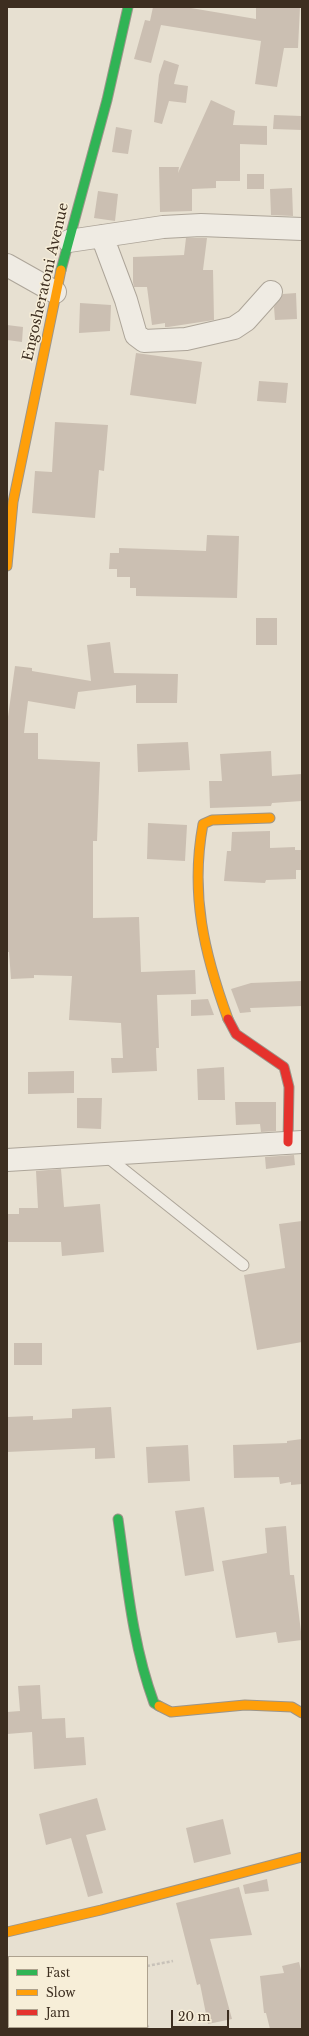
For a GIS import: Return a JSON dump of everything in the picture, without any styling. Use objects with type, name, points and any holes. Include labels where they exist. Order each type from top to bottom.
[{"type":"street","name":"Engosheratoni Avenue","points":[[7,566],[13,502],[55,292],[107,100],[128,7]]},
{"type":"street","points":[[69,241],[163,227],[201,225],[302,229]]},
{"type":"street","points":[[102,236],[126,300],[136,335],[144,341],[186,339],[234,328],[246,320],[271,292]]},
{"type":"street","points":[[7,265],[55,292]]},
{"type":"street","points":[[7,1160],[295,1142],[287,1074],[284,1067],[236,1034],[231,1026],[207,954],[200,914],[198,850],[203,824],[212,820],[270,818]]},
{"type":"street","points":[[118,1518],[133,1621],[144,1678],[154,1703],[171,1712],[245,1705],[292,1707],[302,1713]]},
{"type":"street","points":[[7,1932],[301,1860]]},
{"type":"lane","points":[[104,1154],[243,1265]]},
{"type":"path","points":[[148,1966],[173,1961]]},
{"type":"building","points":[[153,7],[185,7],[256,19],[256,7],[300,7],[298,48],[284,48],[277,87],[255,84],[261,41],[161,25],[151,63],[134,59],[145,20],[150,21]]},
{"type":"building","points":[[164,60],[179,65],[174,84],[188,86],[186,103],[169,101],[162,124],[154,122],[159,75]]},
{"type":"building","points":[[211,100],[235,111],[233,125],[267,126],[267,145],[240,144],[240,181],[216,181],[216,188],[192,189],[192,211],[160,212],[159,167],[179,167],[178,173]]},
{"type":"building","points":[[274,115],[302,116],[302,130],[273,129]]},
{"type":"building","points":[[116,127],[132,130],[128,154],[112,152]]},
{"type":"building","points":[[247,174],[264,174],[264,189],[247,189]]},
{"type":"building","points":[[292,188],[293,216],[271,215],[270,189]]},
{"type":"building","points":[[98,191],[118,194],[115,221],[94,218]]},
{"type":"building","points":[[186,238],[207,238],[203,270],[213,270],[214,320],[168,327],[165,327],[165,323],[152,325],[147,287],[134,287],[133,257],[184,255]]},
{"type":"building","points":[[296,293],[297,319],[275,320],[274,307],[283,294]]},
{"type":"building","points":[[80,303],[111,305],[110,331],[79,333]]},
{"type":"building","points":[[7,325],[23,327],[22,342],[7,340]]},
{"type":"building","points":[[136,353],[202,362],[196,404],[130,395]]},
{"type":"building","points":[[259,381],[288,383],[286,403],[257,401]]},
{"type":"building","points":[[55,422],[108,425],[104,471],[99,470],[95,518],[32,513],[35,471],[52,472]]},
{"type":"building","points":[[207,535],[239,536],[237,598],[136,596],[136,588],[130,588],[130,577],[117,577],[117,569],[109,569],[110,553],[119,553],[119,548],[206,551]]},
{"type":"building","points":[[256,618],[277,618],[277,645],[256,645]]},
{"type":"building","points":[[110,642],[114,673],[178,674],[177,703],[136,703],[136,685],[78,692],[75,709],[28,701],[24,733],[38,733],[38,759],[100,762],[97,841],[93,841],[93,918],[139,917],[141,972],[195,970],[196,994],[157,995],[159,1048],[156,1048],[157,1071],[112,1073],[111,1058],[123,1058],[121,1023],[69,1020],[72,976],[34,975],[34,978],[11,979],[9,952],[7,952],[7,724],[15,666],[32,668],[32,671],[91,681],[87,645]]},
{"type":"building","points":[[188,742],[190,770],[138,772],[137,744]]},
{"type":"building","points":[[271,751],[272,776],[302,774],[302,801],[272,803],[271,806],[210,808],[209,781],[222,781],[220,754]]},
{"type":"building","points":[[148,823],[187,825],[185,861],[147,859]]},
{"type":"building","points":[[270,831],[270,848],[295,847],[295,850],[302,850],[302,870],[296,870],[296,879],[266,880],[265,883],[224,881],[227,851],[231,851],[232,832]]},
{"type":"building","points":[[302,981],[302,1006],[250,1008],[251,1012],[240,1013],[231,989],[251,983]]},
{"type":"building","points":[[208,999],[214,1015],[191,1016],[191,1000]]},
{"type":"building","points":[[224,1067],[225,1100],[198,1100],[197,1069]]},
{"type":"building","points":[[74,1071],[74,1093],[28,1094],[28,1072]]},
{"type":"building","points":[[77,1098],[102,1098],[101,1129],[77,1128]]},
{"type":"building","points":[[235,1102],[276,1102],[276,1131],[261,1132],[260,1124],[236,1125]]},
{"type":"building","points":[[294,1155],[295,1165],[266,1169],[265,1157]]},
{"type":"building","points":[[61,1169],[64,1207],[100,1204],[104,1252],[62,1256],[61,1242],[7,1242],[7,1214],[19,1214],[19,1208],[38,1208],[36,1171]]},
{"type":"building","points":[[302,1221],[302,1342],[257,1350],[244,1275],[285,1268],[279,1224]]},
{"type":"building","points":[[14,1343],[42,1343],[42,1365],[14,1365]]},
{"type":"building","points":[[111,1407],[115,1458],[95,1459],[95,1448],[7,1452],[7,1417],[33,1416],[33,1420],[72,1418],[72,1409]]},
{"type":"building","points":[[302,1439],[302,1484],[291,1485],[291,1482],[280,1484],[279,1477],[234,1478],[233,1445],[287,1443],[287,1441]]},
{"type":"building","points":[[188,1445],[190,1481],[148,1483],[146,1447]]},
{"type":"building","points":[[204,1507],[214,1571],[185,1576],[175,1511]]},
{"type":"building","points":[[286,1526],[290,1575],[294,1575],[302,1640],[278,1643],[276,1632],[236,1638],[222,1561],[267,1553],[265,1528]]},
{"type":"building","points":[[40,1685],[42,1719],[65,1718],[66,1738],[84,1737],[86,1765],[34,1769],[32,1732],[7,1734],[7,1712],[20,1711],[18,1686]]},
{"type":"building","points":[[97,1798],[106,1830],[86,1835],[103,1893],[88,1897],[71,1838],[46,1845],[39,1814]]},
{"type":"building","points":[[223,1819],[231,1854],[194,1863],[186,1828]]},
{"type":"building","points":[[267,1879],[269,1891],[245,1894],[243,1885]]},
{"type":"building","points":[[239,1887],[252,1935],[210,1939],[232,2019],[208,2024],[200,1984],[197,1985],[176,1903]]},
{"type":"building","points":[[299,1962],[302,1974],[302,2029],[270,2029],[266,2013],[264,2013],[260,1976],[284,1973],[282,1966]]},
{"type":"traffic: fast","points":[[61,270],[107,100],[128,7]]},
{"type":"traffic: fast","points":[[118,1519],[131,1612],[140,1658],[154,1703],[159,1706]]},
{"type":"traffic: slow","points":[[7,566],[13,502],[61,270]]},
{"type":"traffic: slow","points":[[228,1019],[212,971],[202,923],[198,875],[199,850],[203,824],[212,820],[270,818]]},
{"type":"traffic: slow","points":[[159,1706],[171,1712],[245,1705],[292,1707],[302,1713]]},
{"type":"traffic: slow","points":[[7,1932],[101,1910],[302,1857]]},
{"type":"traffic: jam","points":[[228,1019],[236,1034],[284,1067],[289,1087],[288,1142]]}]
